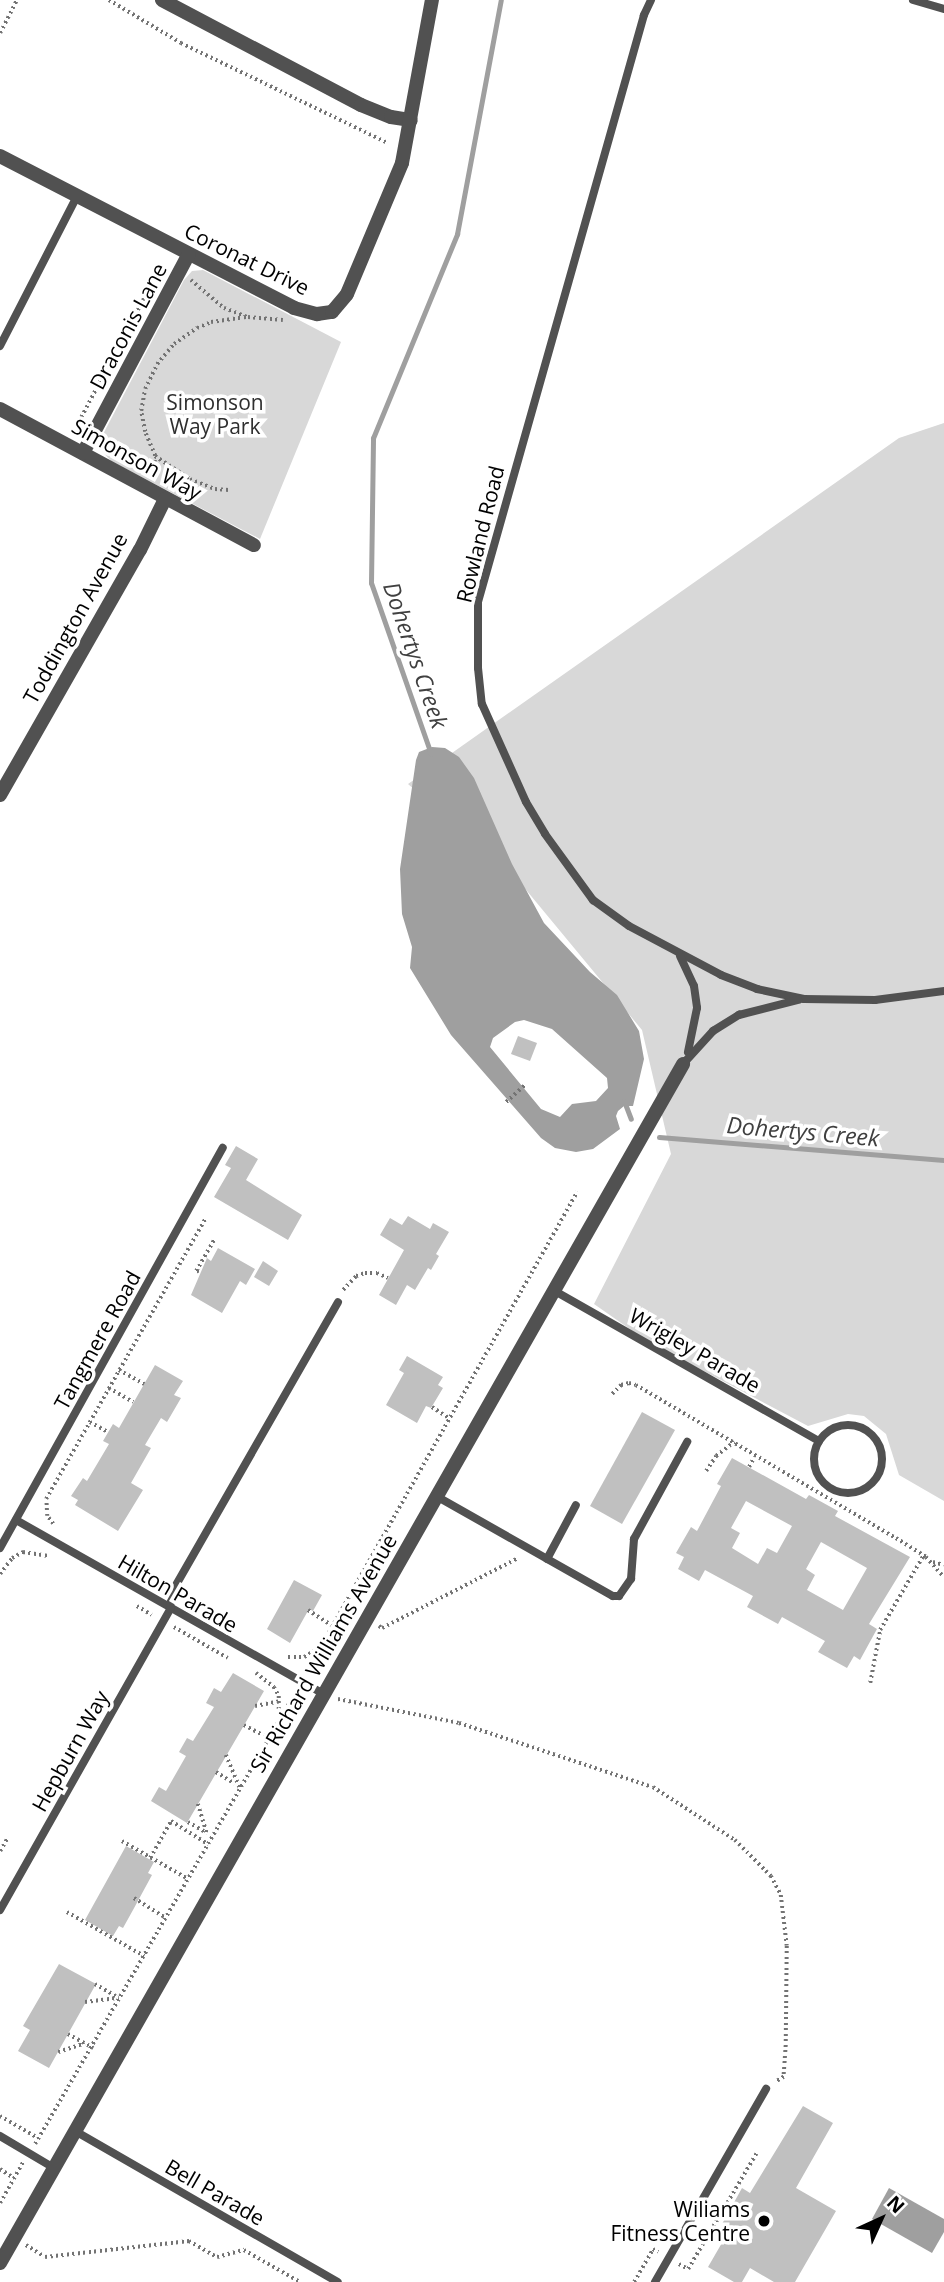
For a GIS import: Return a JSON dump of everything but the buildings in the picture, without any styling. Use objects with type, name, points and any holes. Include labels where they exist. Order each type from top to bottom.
[{"type":"street","points":[[162,0],[361,105],[391,117],[411,120]]},
{"type":"street","name":"Coronat Drive","points":[[0,156],[76,198],[294,308],[317,314],[332,312],[347,294],[392,190],[405,151],[432,0]]},
{"type":"street","name":"Draconis Lane","points":[[83,453],[189,254]]},
{"type":"street","name":"Simonson Way","points":[[0,409],[254,545]]},
{"type":"street","name":"Toddington Avenue","points":[[0,794],[140,550],[165,499]]},
{"type":"street","name":"Sir Richard Williams Avenue","points":[[0,2263],[683,1064]]},
{"type":"lane","name":"Rowland Road","points":[[651,0],[644,15],[478,602],[478,668],[482,704],[526,802],[564,863],[593,900],[629,926],[680,956],[757,989],[804,999],[875,1000],[944,991]]},
{"type":"lane","points":[[913,0],[940,6]]},
{"type":"lane","points":[[0,346],[76,198]]},
{"type":"lane","points":[[680,956],[694,986],[697,1008],[692,1043],[683,1064]]},
{"type":"lane","points":[[683,1064],[713,1031],[739,1014],[780,1002],[804,999]]},
{"type":"lane","name":"Tangmere Road","points":[[0,1548],[223,1148]]},
{"type":"lane","name":"Wrigley Parade","points":[[553,1290],[819,1441]]},
{"type":"lane","name":"Hepburn Way","points":[[0,1910],[170,1609],[172,1592],[338,1302]]},
{"type":"lane","points":[[846,1425],[867,1431],[875,1439],[882,1460],[874,1480],[856,1492],[833,1490],[817,1474],[815,1452],[819,1441],[826,1433],[846,1425]]},
{"type":"lane","points":[[436,1496],[613,1596],[624,1592],[631,1579],[634,1539],[687,1443]]},
{"type":"lane","points":[[547,1559],[576,1505]]},
{"type":"lane","name":"Hilton Parade","points":[[16,1520],[323,1695]]},
{"type":"lane","points":[[655,2282],[766,2089]]},
{"type":"lane","name":"Bell Parade","points":[[75,2130],[338,2282]]},
{"type":"lane","points":[[0,2136],[54,2168]]},
{"type":"path","points":[[0,33],[18,0]]},
{"type":"path","points":[[109,0],[181,43],[386,142]]},
{"type":"path","points":[[76,427],[162,264]]},
{"type":"path","points":[[221,320],[225,308]]},
{"type":"path","points":[[145,488],[153,474],[155,456],[142,422],[142,400],[149,377],[166,353],[185,335],[221,320],[248,317]]},
{"type":"path","points":[[155,456],[190,479],[215,489],[229,490]]},
{"type":"path","points":[[506,1102],[525,1085]]},
{"type":"path","points":[[0,2203],[93,2048],[577,1192]]},
{"type":"path","points":[[54,1527],[47,1516],[46,1499],[206,1217]]},
{"type":"path","points":[[199,1272],[196,1271],[214,1240]]},
{"type":"path","points":[[338,1302],[344,1289],[356,1276],[377,1273],[388,1278]]},
{"type":"path","points":[[119,1370],[144,1384]]},
{"type":"path","points":[[612,1394],[621,1385],[629,1382],[636,1385],[923,1556],[944,1577]]},
{"type":"path","points":[[109,1388],[134,1402]]},
{"type":"path","points":[[432,1407],[449,1418]]},
{"type":"path","points":[[90,1422],[108,1432]]},
{"type":"path","points":[[706,1471],[716,1456],[734,1442]]},
{"type":"path","points":[[749,1467],[754,1457]]},
{"type":"path","points":[[343,1607],[382,1628],[503,1564],[533,1552]]},
{"type":"path","points":[[870,1683],[880,1630],[923,1556]]},
{"type":"path","points":[[929,1561],[944,1565]]},
{"type":"path","points":[[308,1610],[333,1626]]},
{"type":"path","points":[[278,1651],[290,1658],[304,1657],[321,1646]]},
{"type":"path","points":[[323,1695],[459,1723],[653,1787],[735,1840],[771,1876],[781,1895],[787,1946],[784,2077],[766,2089]]},
{"type":"path","points":[[255,1706],[280,1701]]},
{"type":"path","points":[[244,1725],[268,1738]]},
{"type":"path","points":[[226,1755],[239,1787]]},
{"type":"path","points":[[216,1772],[239,1787]]},
{"type":"path","points":[[198,1804],[207,1833]]},
{"type":"path","points":[[150,1858],[171,1821],[208,1844]]},
{"type":"path","points":[[188,1822],[212,1836]]},
{"type":"path","points":[[0,1851],[8,1837]]},
{"type":"path","points":[[122,1841],[188,1879]]},
{"type":"path","points":[[134,1898],[166,1918]]},
{"type":"path","points":[[67,1912],[145,1956]]},
{"type":"path","points":[[95,1984],[119,1998]]},
{"type":"path","points":[[86,2002],[119,1998]]},
{"type":"path","points":[[68,2034],[93,2048]]},
{"type":"path","points":[[58,2052],[85,2043]]},
{"type":"path","points":[[0,2116],[38,2138]]},
{"type":"path","points":[[0,2169],[15,2178]]},
{"type":"path","points":[[14,2238],[45,2257],[189,2241],[217,2256],[244,2250],[300,2282]]},
{"type":"green space","name":"Simonson Way Park","points":[[203,270],[341,342],[260,539],[111,461],[100,449],[101,438],[184,280],[192,271]]},
{"type":"green space","points":[[944,423],[944,1501],[899,1475],[886,1434],[864,1416],[848,1414],[808,1426],[647,1341],[594,1304],[671,1154],[642,1030],[522,885],[408,784],[899,438]]},
{"type":"shaded area","points":[[432,747],[445,748],[459,757],[474,778],[512,864],[544,923],[590,972],[617,995],[639,1031],[644,1059],[633,1106],[624,1106],[618,1111],[616,1116],[620,1129],[593,1149],[576,1152],[555,1148],[541,1138],[451,1035],[410,968],[412,947],[402,914],[400,869],[419,752]],"holes":[[[524,1020],[552,1029],[607,1078],[608,1088],[596,1101],[572,1104],[560,1117],[541,1109],[490,1047],[493,1038],[515,1022]]]},
{"type":"shaded area","points":[[889,2188],[944,2219],[944,2232],[932,2253],[872,2219]]},
{"type":"waterway","name":"Dohertys Creek","points":[[431,754],[371,583],[373,438],[457,234],[501,0]]},
{"type":"waterway","name":"Dohertys Creek","points":[[624,1101],[631,1119]]},
{"type":"waterway","name":"Dohertys Creek","points":[[659,1137],[944,1160]]},
{"type":"place","name":"Wiliams Fitness Centre","points":[[764,2221]]}]
